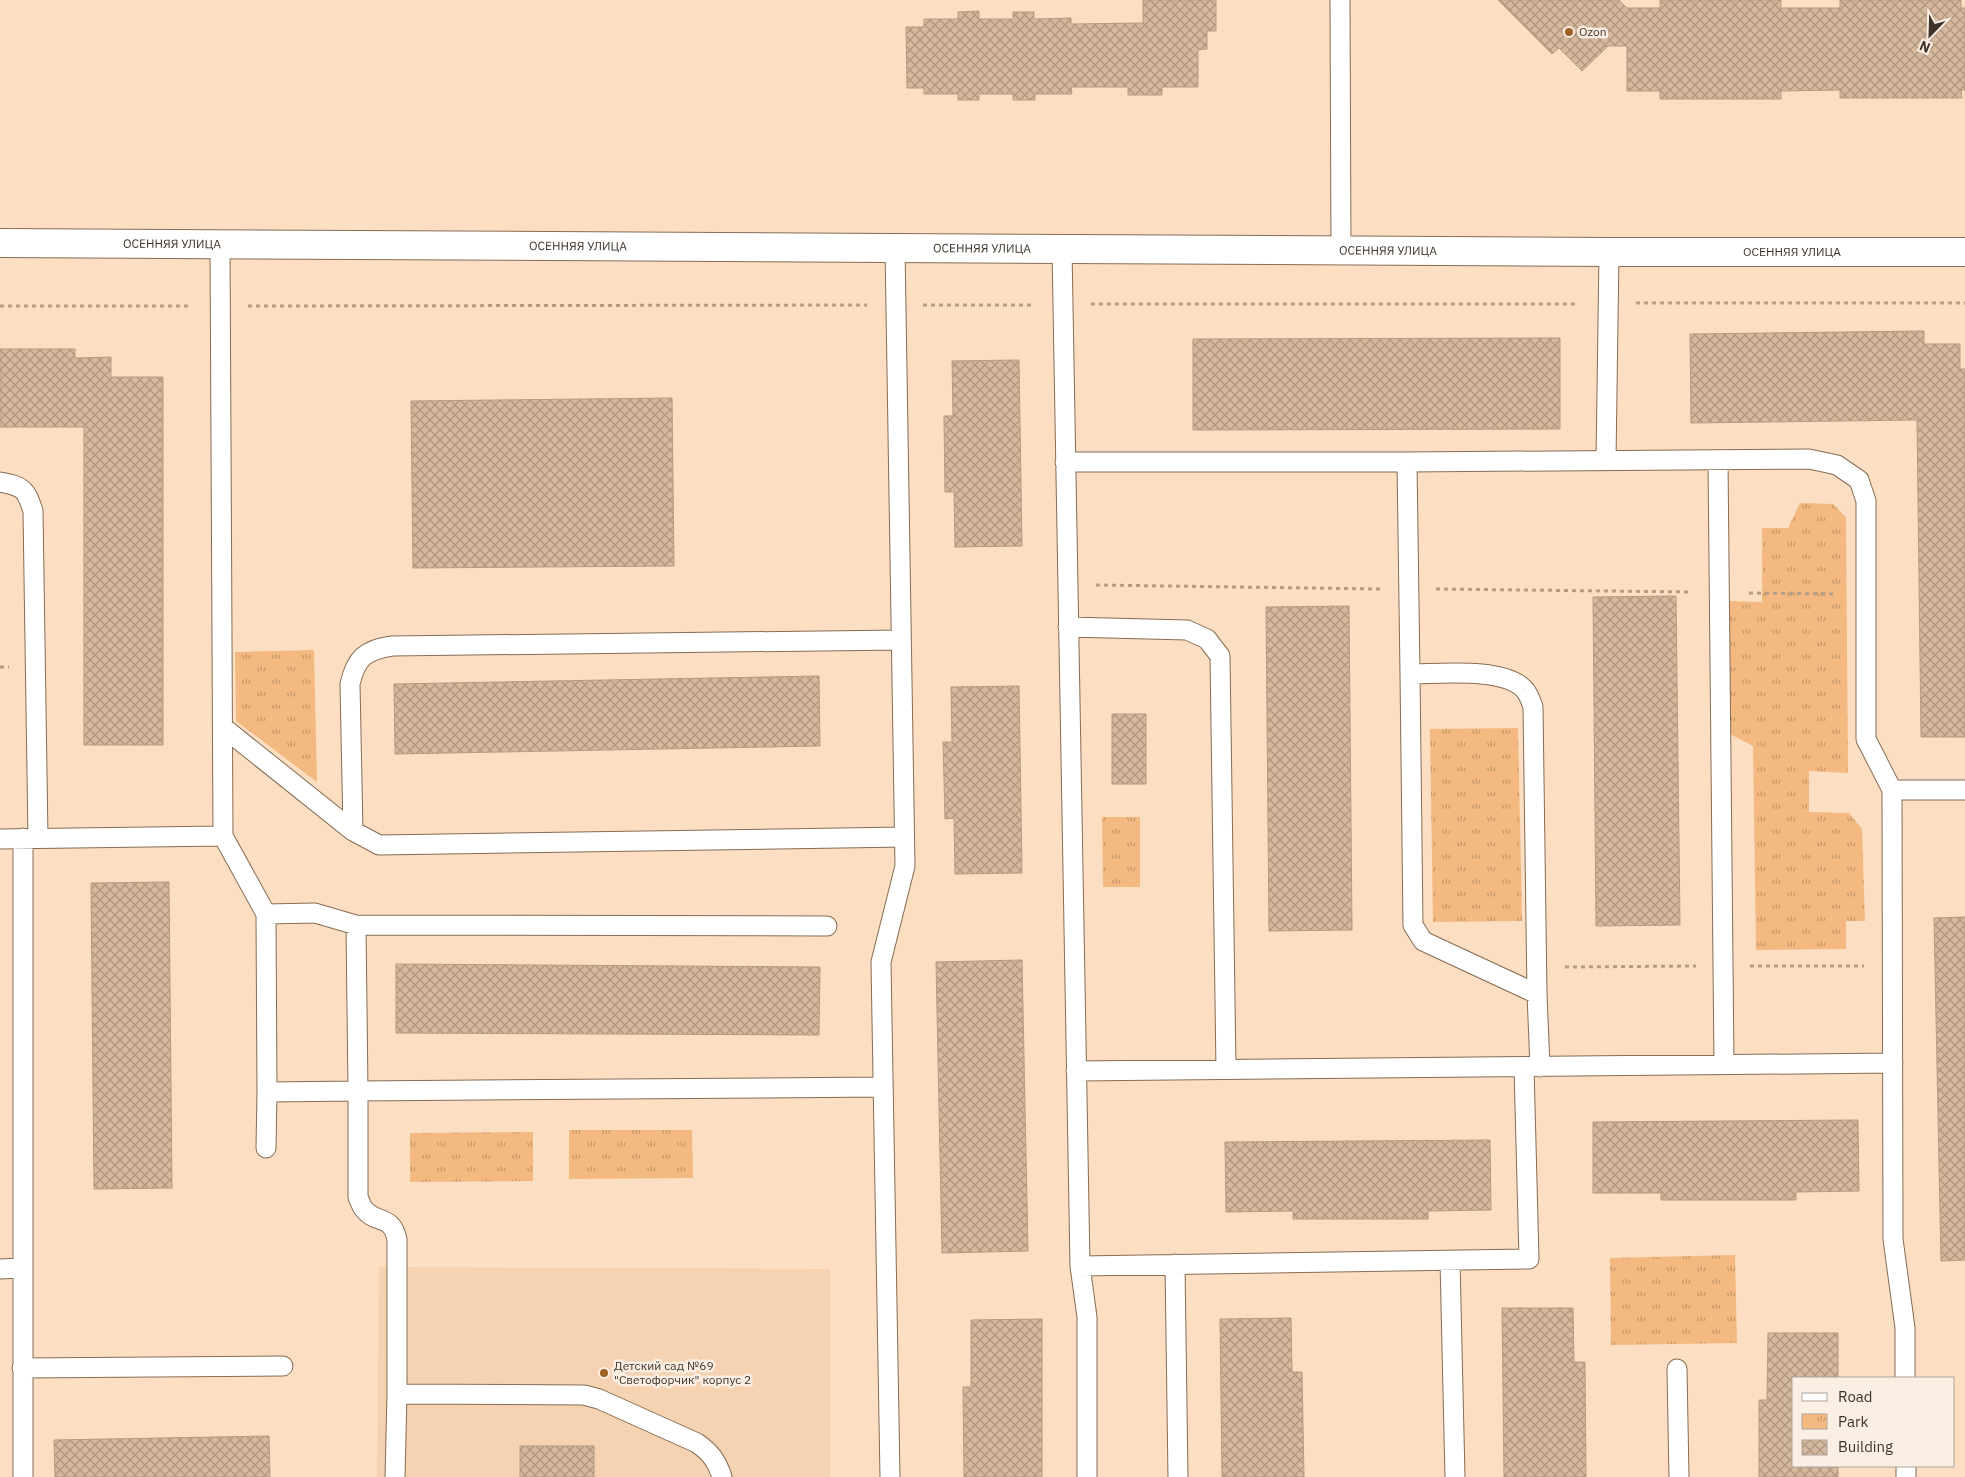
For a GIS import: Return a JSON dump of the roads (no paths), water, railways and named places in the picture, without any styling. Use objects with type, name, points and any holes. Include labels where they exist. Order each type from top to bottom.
[{"type":"street","name":"ОСЕННЯЯ УЛИЦА","points":[[0,243],[1609,252],[1965,252]]},
{"type":"lane","points":[[1340,0],[1340,250]]},
{"type":"lane","points":[[220,243],[224,728],[223,836],[266,914],[266,1148]]},
{"type":"lane","points":[[890,1477],[881,962],[905,866],[895,247]]},
{"type":"lane","points":[[1062,248],[1076,1070],[1080,1266],[1086,1317],[1087,1477]]},
{"type":"lane","points":[[1606,461],[1609,252]]},
{"type":"lane","points":[[1065,462],[1810,459],[1837,464],[1859,480],[1866,501],[1866,739],[1892,790],[1893,1239],[1905,1328],[1905,1377]]},
{"type":"lane","points":[[1718,460],[1724,1064]]},
{"type":"lane","points":[[1407,462],[1413,925],[1423,941],[1536,994]]},
{"type":"lane","points":[[0,482],[17,485],[28,496],[33,512],[31,838],[22,1368],[24,1477]]},
{"type":"lane","points":[[1068,627],[1187,630],[1207,639],[1220,656],[1226,1069]]},
{"type":"lane","points":[[353,831],[350,684],[354,667],[364,656],[378,648],[392,646],[901,640]]},
{"type":"lane","points":[[1080,1266],[1529,1259],[1532,1067],[1536,994],[1533,707],[1525,689],[1509,680],[1486,673],[1410,674]]},
{"type":"lane","points":[[224,728],[353,831],[379,845],[904,837]]},
{"type":"lane","points":[[1892,790],[1965,790]]},
{"type":"lane","points":[[0,838],[223,836]]},
{"type":"lane","points":[[266,914],[315,913],[356,926],[826,926]]},
{"type":"lane","points":[[356,926],[358,1197],[363,1208],[370,1214],[388,1222],[395,1229],[397,1240],[395,1477]]},
{"type":"lane","points":[[1076,1070],[1893,1063]]},
{"type":"lane","points":[[267,1092],[883,1087]]},
{"type":"lane","points":[[1450,1261],[1455,1477]]},
{"type":"lane","points":[[1175,1264],[1178,1477]]},
{"type":"lane","points":[[0,1268],[23,1268]]},
{"type":"lane","points":[[22,1368],[283,1366]]},
{"type":"lane","points":[[1677,1369],[1679,1477]]},
{"type":"lane","points":[[397,1394],[584,1395],[599,1398],[697,1443],[709,1452],[718,1464],[722,1477]]},
{"type":"place","name":"Ozon","points":[[1569,32]]},
{"type":"place","name":"Детский сад №69 \"Светофорчик\" корпус 2","points":[[604,1373]]}]
